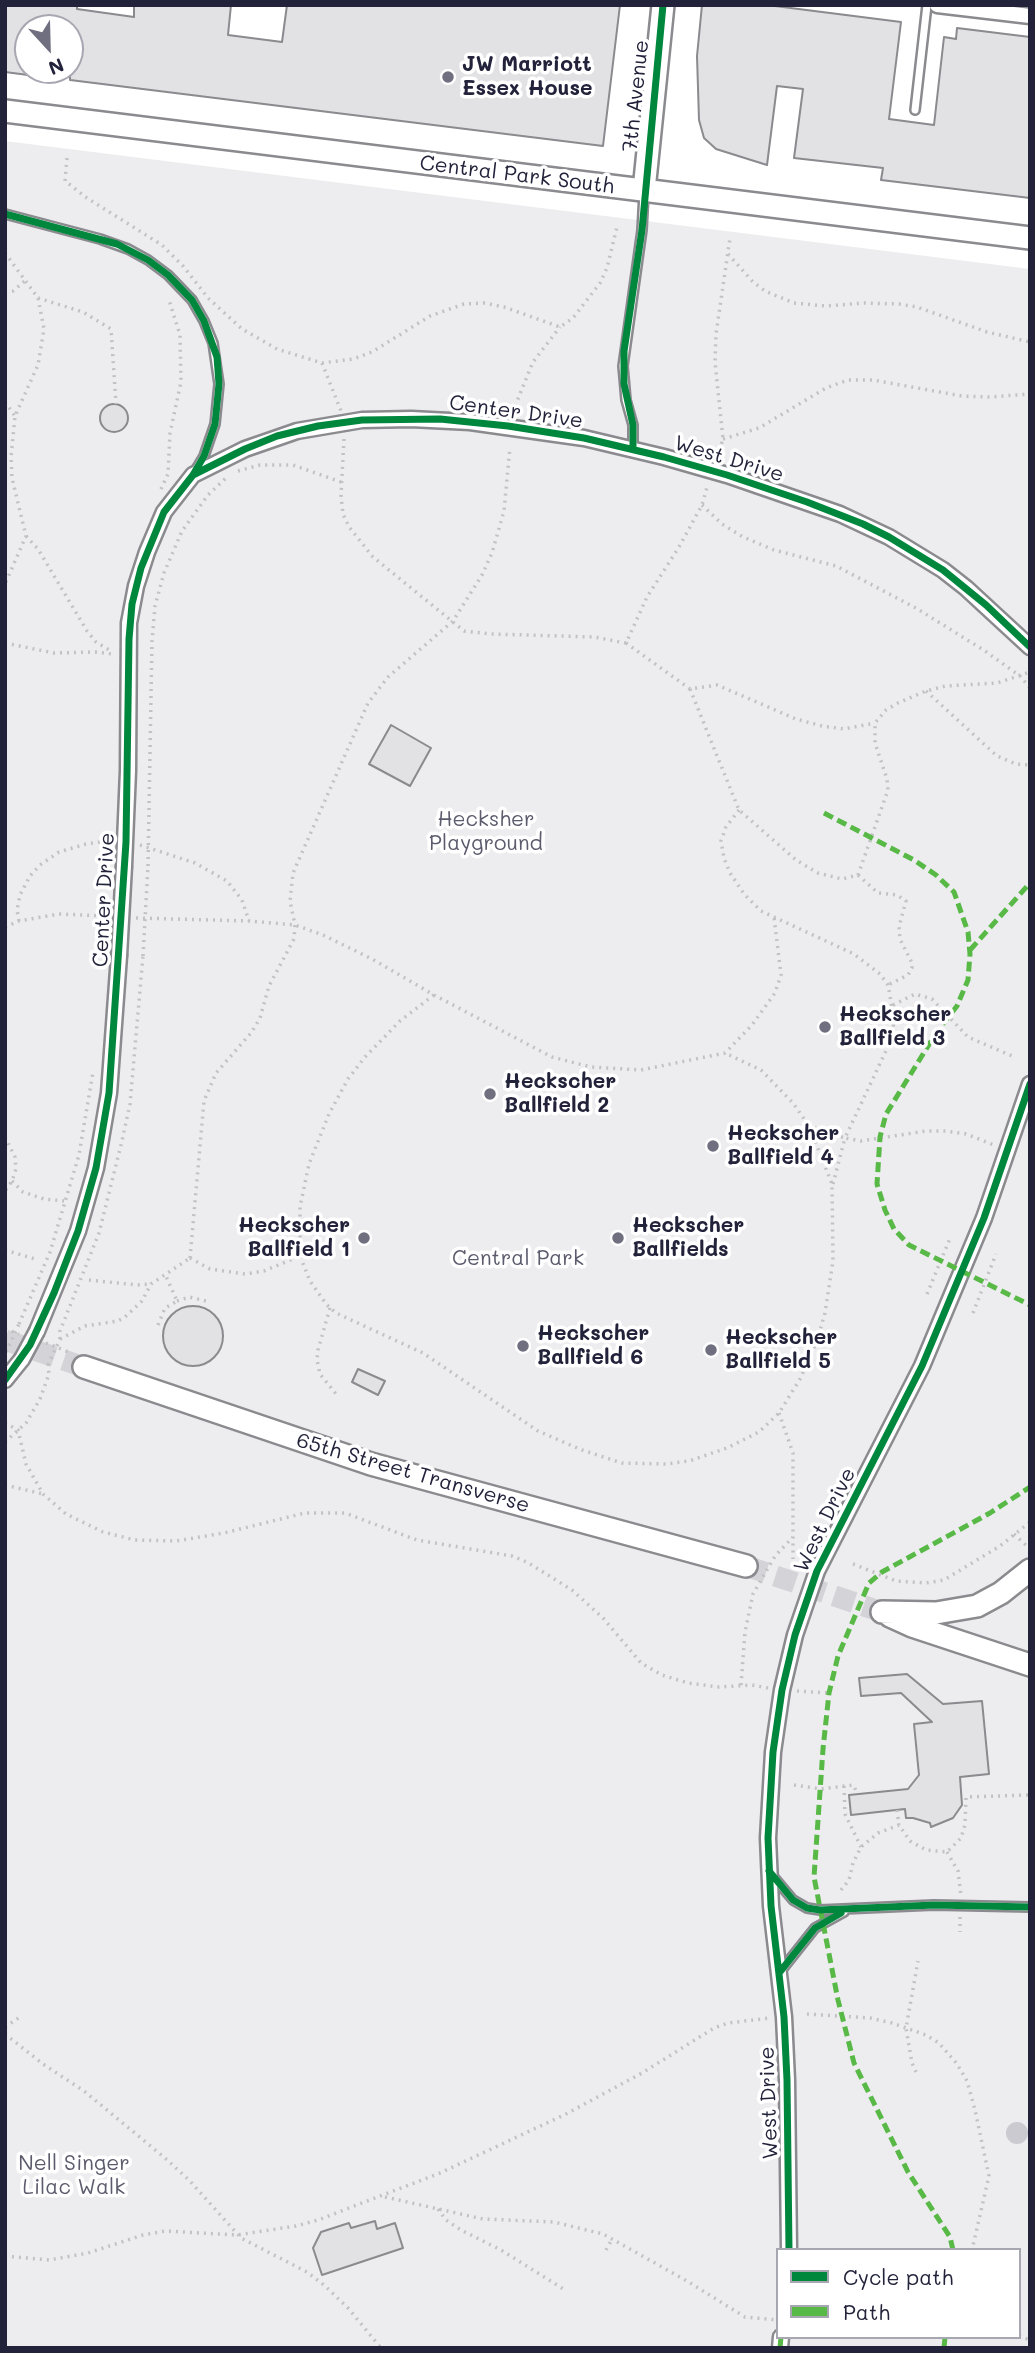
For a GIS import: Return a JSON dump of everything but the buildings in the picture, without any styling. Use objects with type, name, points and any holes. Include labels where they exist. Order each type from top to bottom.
[{"type":"main road","name":"7th Avenue","points":[[644,190],[663,5]]},
{"type":"main road","name":"Central Park South","points":[[5,111],[1030,238]]},
{"type":"main road","name":"65th Street Transverse","points":[[84,1367],[371,1465],[746,1566]]},
{"type":"main road","points":[[1030,1570],[1001,1593],[976,1606],[936,1613],[882,1612],[912,1626],[1030,1665]]},
{"type":"street","points":[[937,5],[1030,16]]},
{"type":"street","name":"Center Drive","points":[[5,1380],[22,1359],[37,1331],[78,1231],[96,1168],[108,1093],[119,956],[128,771],[129,623],[141,569],[159,523],[175,496],[193,475],[245,449],[297,431],[343,422],[411,419],[470,422],[572,436],[633,449]]},
{"type":"street","name":"West Drive","points":[[633,449],[712,470],[807,502],[889,537],[943,570],[1030,647]]},
{"type":"street","name":"West Drive","points":[[789,2248],[787,2080],[769,1871],[771,1780],[782,1690],[798,1626],[827,1547],[904,1404],[950,1303],[1009,1149],[1030,1084]]},
{"type":"lane","points":[[915,110],[927,5]]},
{"type":"lane","points":[[633,449],[635,438],[626,400],[623,366],[642,230],[644,190]]},
{"type":"lane","name":"Center Drive","points":[[5,214],[128,249],[168,275],[192,300],[213,343],[219,384],[212,432],[204,456],[193,475]]},
{"type":"lane","points":[[769,1871],[801,1905],[820,1910],[961,1904],[1030,1907]]},
{"type":"lane","points":[[779,1973],[815,1928],[848,1910]]},
{"type":"path","points":[[67,158],[65,181],[86,198],[162,245],[208,298],[242,329],[277,349],[322,363],[353,359],[372,352],[430,316],[464,304],[484,303],[504,307],[560,327]]},
{"type":"path","points":[[515,406],[533,362],[600,283],[607,268],[617,227]]},
{"type":"path","points":[[626,643],[647,597],[702,505],[723,439],[715,362],[716,334],[730,238]]},
{"type":"path","points":[[5,253],[38,298],[44,329],[38,365],[15,416],[11,457],[12,478],[26,536],[38,549],[87,631],[96,642],[112,652]]},
{"type":"path","points":[[728,254],[753,282],[777,298],[794,303],[826,306],[899,304],[917,307],[987,332],[1030,342]]},
{"type":"path","points":[[5,292],[13,291],[26,280]]},
{"type":"path","points":[[38,298],[83,312],[111,329],[116,404]]},
{"type":"path","points":[[160,492],[168,474],[170,433],[181,382],[180,335],[169,300]]},
{"type":"path","points":[[322,363],[340,407],[343,422],[341,482],[344,514],[358,540],[373,557],[464,631],[594,637],[626,643],[690,689],[739,810],[778,846],[818,873],[842,879],[858,875]]},
{"type":"path","points":[[723,439],[759,428],[826,388],[848,380],[873,380],[962,396],[1030,394]]},
{"type":"path","points":[[5,402],[15,416]]},
{"type":"path","points":[[190,1258],[202,1115],[207,1093],[216,1073],[260,1018],[269,986],[294,939],[295,925],[290,901],[293,873],[368,703],[388,677],[453,621],[482,575],[492,553],[504,511],[510,447]]},
{"type":"path","points":[[143,956],[148,866],[153,622],[164,573],[182,531],[194,512],[219,483],[247,468],[271,464],[293,466],[341,482]]},
{"type":"path","points":[[702,505],[722,524],[743,537],[774,550],[836,566],[866,580],[939,622],[1020,677],[1030,688]]},
{"type":"path","points":[[5,583],[26,536]]},
{"type":"path","points":[[5,643],[54,653],[112,652]]},
{"type":"path","points":[[112,643],[112,665]]},
{"type":"path","points":[[690,689],[717,685],[796,719],[844,729],[874,723],[898,703],[926,691],[946,686],[997,683],[1030,672]]},
{"type":"path","points":[[926,691],[997,756],[1016,764],[1030,765]]},
{"type":"path","points":[[858,875],[888,790],[875,743],[874,723]]},
{"type":"path","points":[[434,995],[400,1021],[348,1079],[329,1114],[309,1164],[300,1208],[300,1256],[310,1280],[330,1308],[336,1314],[423,1353],[538,1432],[622,1463],[666,1464],[689,1461],[727,1448],[759,1432],[779,1413],[808,1364],[825,1313],[833,1261],[832,1184],[845,1138],[892,1038],[894,1018],[888,985],[880,974],[854,954],[761,911],[744,894],[730,873],[724,858],[722,841],[726,828],[739,810]]},
{"type":"path","points":[[108,853],[109,840]]},
{"type":"path","points":[[858,875],[878,893],[897,895],[906,901],[899,927],[900,939],[912,962],[912,968],[908,975],[888,985]]},
{"type":"path","points":[[5,927],[19,921],[59,915],[99,915]]},
{"type":"path","points":[[151,919],[295,925],[372,958],[537,1051],[591,1067],[641,1070],[725,1053],[752,1025],[768,1004],[781,975],[774,916]]},
{"type":"path","points":[[893,1005],[915,994],[932,999],[968,1037],[1012,1056]]},
{"type":"path","points":[[725,1053],[761,1070],[793,1103],[809,1126],[832,1184]]},
{"type":"path","points":[[6,1352],[50,1252],[79,1155],[94,1061]]},
{"type":"path","points":[[809,1126],[862,1141],[946,1130],[1009,1149]]},
{"type":"path","points":[[5,1137],[15,1157],[16,1169],[5,1191]]},
{"type":"path","points":[[12,1181],[23,1192],[44,1199],[65,1200]]},
{"type":"path","points":[[927,1294],[951,1236]]},
{"type":"path","points":[[5,1250],[35,1259]]},
{"type":"path","points":[[973,1313],[996,1254]]},
{"type":"path","points":[[190,1258],[210,1269],[245,1274],[264,1271],[300,1256]]},
{"type":"path","points":[[5,1442],[26,1423],[40,1399],[49,1374],[48,1365],[60,1339],[85,1326],[118,1321],[125,1317],[142,1301],[151,1284],[190,1258]]},
{"type":"path","points":[[165,1274],[177,1301]]},
{"type":"path","points":[[89,1280],[151,1284]]},
{"type":"path","points":[[158,1325],[165,1308],[177,1301],[189,1297],[206,1301]]},
{"type":"path","points":[[330,1308],[317,1350],[317,1360],[320,1374],[336,1394]]},
{"type":"path","points":[[779,1413],[793,1453],[793,1559]]},
{"type":"path","points":[[5,1423],[18,1430],[26,1464],[43,1494],[66,1514],[117,1537],[135,1541],[176,1541],[305,1513],[345,1513],[417,1541],[512,1556],[536,1567],[572,1590],[611,1626],[641,1663],[662,1675],[688,1683],[719,1687],[741,1685],[829,1693]]},
{"type":"path","points":[[5,1485],[43,1494]]},
{"type":"path","points":[[853,1564],[896,1581],[926,1583],[944,1580],[1000,1546],[1030,1521]]},
{"type":"path","points":[[1014,1534],[1030,1549]]},
{"type":"path","points":[[741,1685],[745,1632],[753,1594],[775,1556],[793,1538]]},
{"type":"path","points":[[794,1785],[821,1789],[853,1785],[858,1794]]},
{"type":"path","points":[[844,1786],[845,1814],[861,1847]]},
{"type":"path","points":[[947,1852],[961,1838],[965,1825],[965,1797],[1030,1795]]},
{"type":"path","points":[[897,1810],[900,1825],[910,1841],[926,1850],[947,1852]]},
{"type":"path","points":[[841,1890],[849,1881],[853,1863],[861,1847],[878,1833],[900,1825]]},
{"type":"path","points":[[947,1852],[958,1871],[960,1932]]},
{"type":"path","points":[[5,1959],[11,1959]]},
{"type":"path","points":[[916,2072],[906,2028],[918,1962]]},
{"type":"path","points":[[807,2014],[892,2022],[926,2035],[949,2054],[967,2081],[989,2176],[972,2248]]},
{"type":"path","points":[[5,2027],[20,2017]]},
{"type":"path","points":[[5,2256],[50,2260],[165,2231],[237,2235],[296,2226],[383,2196],[566,2114],[642,2073],[714,2028],[729,2023],[773,2018]]},
{"type":"path","points":[[5,2034],[84,2091],[165,2158],[189,2180],[237,2235],[307,2272],[348,2308],[381,2348]]},
{"type":"path","points":[[383,2196],[483,2219],[571,2225],[612,2239],[745,2316],[776,2320]]},
{"type":"path","points":[[437,2208],[446,2220],[461,2230],[512,2256],[565,2290]]},
{"type":"path","points":[[606,2250],[612,2239]]},
{"type":"green space","name":"Central Park","points":[[5,141],[1030,269],[1030,2348],[5,2348]]},
{"type":"shaded area","points":[[1013,2122],[1021,2122],[1028,2129],[1028,2137],[1021,2144],[1013,2144],[1006,2137],[1006,2129]]},
{"type":"tunnel","points":[[5,1340],[84,1367]]},
{"type":"tunnel","points":[[746,1566],[882,1612]]},
{"type":"marked path","points":[[824,813],[914,860],[936,875],[954,892],[968,932],[968,980],[957,1006],[938,1030],[886,1114],[880,1137],[877,1184],[885,1210],[894,1229],[909,1245],[1030,1305]]},
{"type":"marked path","points":[[970,950],[1030,883]]},
{"type":"marked path","points":[[953,2248],[950,2237],[908,2172],[854,2063],[838,2000],[814,1877],[823,1749],[829,1693],[838,1656],[869,1583],[882,1572],[990,1513],[1030,1487]]},
{"type":"marked path","points":[[780,2348],[781,2339]]},
{"type":"marked path","points":[[944,2348],[945,2339]]},
{"type":"cycle path","points":[[633,449],[633,425],[624,384],[624,351],[642,230],[663,5]]},
{"type":"cycle path","points":[[5,214],[117,244],[148,260],[168,275],[192,300],[204,321],[217,357],[219,384],[215,424],[204,456],[164,512],[141,568],[132,604],[129,639],[126,842],[109,1093],[96,1168],[78,1231],[54,1293],[30,1345],[5,1380]]},
{"type":"cycle path","points":[[193,475],[277,436],[318,426],[362,420],[440,419],[584,438],[727,475],[863,524],[943,570],[986,605],[1030,647]]},
{"type":"cycle path","points":[[789,2248],[784,2017],[771,1906],[768,1838],[773,1752],[782,1690],[795,1635],[817,1571],[922,1366],[984,1218],[1030,1084]]},
{"type":"cycle path","points":[[769,1871],[793,1900],[807,1908],[820,1910],[934,1905],[1030,1907]]},
{"type":"cycle path","points":[[779,1973],[815,1928],[841,1913]]},
{"type":"place","name":"JW Marriott Essex House","points":[[448,77]]},
{"type":"place","name":"Heckscher Ballfield 3","points":[[825,1027]]},
{"type":"place","name":"Heckscher Ballfield 2","points":[[490,1094]]},
{"type":"place","name":"Heckscher Ballfield 4","points":[[713,1146]]},
{"type":"place","name":"Heckscher Ballfield 1","points":[[364,1238]]},
{"type":"place","name":"Heckscher Ballfields","points":[[618,1238]]},
{"type":"place","name":"Heckscher Ballfield 6","points":[[523,1346]]},
{"type":"place","name":"Heckscher Ballfield 5","points":[[711,1350]]},
{"type":"park label","name":"Hecksher Playground","points":[[486,832]]},
{"type":"park label","name":"Nell Singer Lilac Walk","points":[[74,2176]]}]
